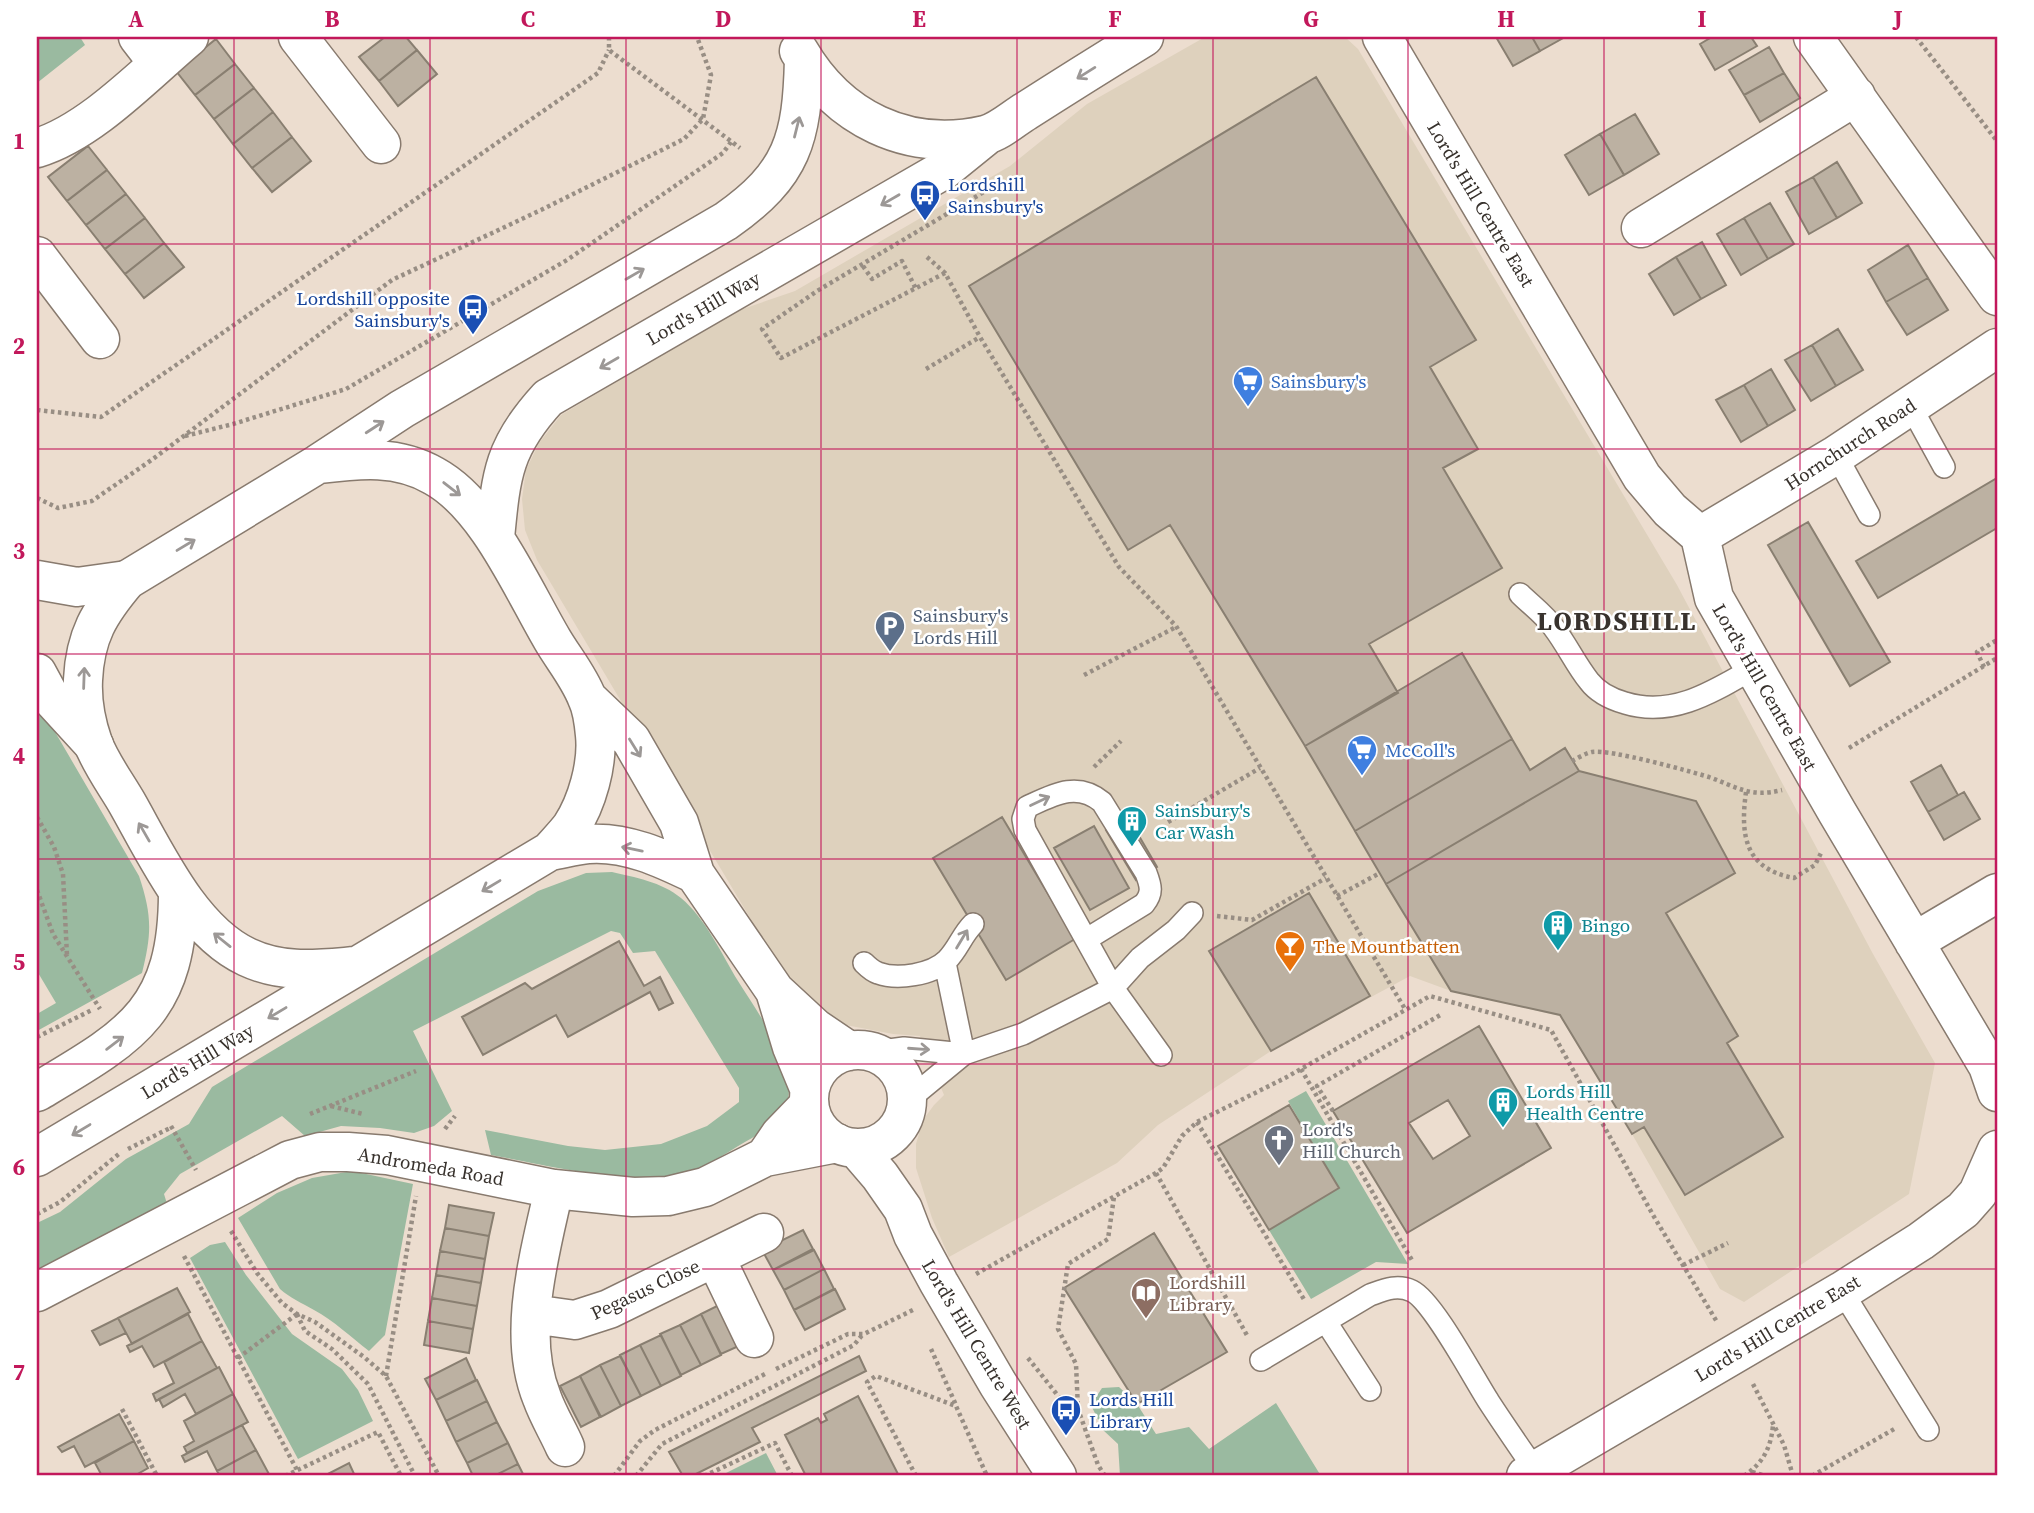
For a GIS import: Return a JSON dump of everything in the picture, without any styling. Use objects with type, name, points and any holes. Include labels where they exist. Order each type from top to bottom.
[{"type":"street","points":[[37,148],[49,145],[92,119],[148,50],[189,37]]},
{"type":"street","points":[[298,37],[381,144]]},
{"type":"street","name":"Lord's Hill Way","points":[[495,538],[502,470],[515,441],[548,398],[945,169],[987,135],[1144,37]]},
{"type":"street","name":"Lord's Hill Centre East","points":[[1382,37],[1642,477],[1670,510],[1700,536],[1714,598],[1988,1066],[1997,1092]]},
{"type":"street","points":[[1813,37],[1997,296]]},
{"type":"street","points":[[798,48],[834,97],[859,116],[886,130],[917,137],[949,139],[987,135]]},
{"type":"street","points":[[94,745],[85,712],[85,652],[93,626],[127,580],[318,464],[402,409],[726,221],[754,201],[774,179],[790,152],[799,123],[803,96],[798,48]]},
{"type":"street","points":[[1641,228],[1856,96]]},
{"type":"street","points":[[37,256],[100,339]]},
{"type":"street","name":"Hornchurch Road","points":[[1700,536],[1836,456],[1997,348]]},
{"type":"street","points":[[318,464],[351,460],[388,460],[412,465],[437,477],[461,495],[495,538],[588,699],[631,740],[679,823],[695,874],[775,991],[815,1028],[862,1051],[888,1060],[899,1071],[905,1086],[904,1113],[881,1142],[869,1147],[846,1146],[823,1134],[813,1121],[809,1097],[775,991]]},
{"type":"street","points":[[37,580],[77,587],[127,580]]},
{"type":"street","points":[[37,673],[51,697],[94,745],[178,892],[220,940],[245,956],[274,968],[295,970],[356,966]]},
{"type":"street","points":[[550,851],[571,827],[584,800],[592,769],[595,736],[588,699]]},
{"type":"street","points":[[550,851],[590,843],[618,846],[653,854],[695,874]]},
{"type":"street","name":"Lord's Hill Way","points":[[37,1157],[550,851]]},
{"type":"street","points":[[37,1092],[97,1056],[128,1033],[150,1007],[164,982],[173,954],[178,925],[178,892]]},
{"type":"street","points":[[1914,942],[1997,893]]},
{"type":"street","points":[[809,1097],[814,1075],[824,1063],[835,1055],[862,1051]]},
{"type":"street","name":"Andromeda Road","points":[[765,1157],[809,1097]]},
{"type":"street","name":"Lord's Hill Centre West","points":[[903,1209],[904,1113]]},
{"type":"street","name":"Andromeda Road","points":[[37,1292],[290,1160],[320,1152],[348,1152],[422,1162],[554,1189],[633,1197],[668,1196],[705,1187],[765,1157],[846,1146]]},
{"type":"street","name":"Lord's Hill Centre West","points":[[846,1146],[880,1176],[903,1209],[913,1235],[939,1283],[1056,1476]]},
{"type":"street","name":"Lord's Hill Centre East","points":[[1529,1475],[1842,1291],[1921,1241],[1963,1210],[1994,1169]]},
{"type":"street","points":[[554,1189],[534,1280],[532,1354],[541,1396],[565,1447]]},
{"type":"street","name":"Pegasus Close","points":[[532,1314],[575,1320],[609,1309],[764,1233]]},
{"type":"street","name":"Pegasus Close","points":[[715,1257],[754,1338]]},
{"type":"lane","points":[[1910,405],[1944,467]]},
{"type":"lane","points":[[1836,456],[1869,515]]},
{"type":"lane","points":[[1520,594],[1552,625],[1590,683],[1608,698],[1619,702],[1659,708],[1682,705],[1710,693],[1754,668]]},
{"type":"lane","points":[[1087,939],[1144,904],[1150,896],[1151,884],[1102,802],[1084,790],[1076,790],[1050,796],[1027,807],[1024,812],[1025,830],[1047,881],[1087,939],[1113,988],[1161,1055]]},
{"type":"lane","points":[[862,1051],[904,1048],[964,1054],[1023,1034],[1113,988],[1140,958],[1176,930],[1192,913]]},
{"type":"lane","points":[[864,963],[875,972],[911,975],[934,969],[955,951],[964,932],[973,924]]},
{"type":"lane","points":[[945,962],[964,1054]]},
{"type":"lane","points":[[904,1113],[964,1054]]},
{"type":"lane","points":[[1261,1360],[1370,1295],[1387,1288],[1400,1287],[1414,1291],[1433,1313],[1490,1404],[1529,1475]]},
{"type":"lane","points":[[1842,1291],[1923,1423]]},
{"type":"lane","points":[[1323,1323],[1370,1390]]},
{"type":"path","points":[[37,410],[101,418],[598,73],[609,50],[609,37]]},
{"type":"path","points":[[37,498],[58,508],[92,501],[392,280],[684,139],[703,119],[711,75],[697,37]]},
{"type":"path","points":[[1916,37],[1997,141]]},
{"type":"path","points":[[609,50],[740,148]]},
{"type":"path","points":[[183,436],[233,424],[346,389],[567,260],[723,153],[731,142]]},
{"type":"path","points":[[945,273],[781,358],[762,329],[817,291],[999,183]]},
{"type":"path","points":[[927,257],[945,273],[980,337],[1119,567],[1176,626],[1405,1009]]},
{"type":"path","points":[[863,265],[872,279],[902,261],[916,289]]},
{"type":"path","points":[[926,369],[980,337]]},
{"type":"path","points":[[1084,675],[1176,626]]},
{"type":"path","points":[[1984,667],[1977,652],[1997,640]]},
{"type":"path","points":[[1849,748],[1997,659]]},
{"type":"path","points":[[1084,790],[1095,764],[1121,741]]},
{"type":"path","points":[[1572,761],[1592,752],[1608,752],[1700,774],[1746,792],[1764,794],[1786,789]]},
{"type":"path","points":[[1168,821],[1259,768]]},
{"type":"path","points":[[1746,792],[1743,823],[1745,838],[1751,851],[1774,874],[1794,878],[1815,865],[1837,812]]},
{"type":"path","points":[[37,817],[54,847],[63,874],[67,956]]},
{"type":"path","points":[[1337,896],[1380,873]]},
{"type":"path","points":[[1192,913],[1252,920],[1326,878]]},
{"type":"path","points":[[37,890],[53,934],[104,1017]]},
{"type":"path","points":[[973,1276],[1156,1173],[1163,1168],[1182,1136],[1197,1122],[1301,1069],[1430,996],[1551,1030],[1735,1353],[1773,1425],[1793,1476]]},
{"type":"path","points":[[37,1037],[99,1007]]},
{"type":"path","points":[[1333,1111],[1317,1086],[1442,1014]]},
{"type":"path","points":[[1301,1069],[1414,1262]]},
{"type":"path","points":[[386,1376],[427,1135],[442,1133],[455,1116]]},
{"type":"path","points":[[1197,1122],[1323,1323]]},
{"type":"path","points":[[37,1214],[60,1202],[122,1152],[170,1125],[198,1174]]},
{"type":"path","points":[[1156,1173],[1261,1360]]},
{"type":"path","points":[[1105,1476],[1098,1465],[1078,1409],[1076,1364],[1058,1329],[1068,1264],[1108,1239],[1114,1197]]},
{"type":"path","points":[[227,1224],[257,1273],[282,1303],[315,1322],[386,1376],[439,1476]]},
{"type":"path","points":[[1683,1265],[1728,1243]]},
{"type":"path","points":[[180,1249],[297,1470]]},
{"type":"path","points":[[636,1476],[662,1444],[855,1345],[864,1334],[918,1307]]},
{"type":"path","points":[[910,1311],[916,1321]]},
{"type":"path","points":[[238,1358],[297,1314]]},
{"type":"path","points":[[297,1314],[305,1331],[332,1349],[368,1384],[415,1476]]},
{"type":"path","points":[[614,1476],[640,1441],[655,1430],[848,1334],[864,1334]]},
{"type":"path","points":[[927,1342],[987,1476]]},
{"type":"path","points":[[916,1476],[867,1382],[876,1376],[956,1406]]},
{"type":"path","points":[[122,1409],[158,1476]]},
{"type":"path","points":[[1812,1476],[1923,1423]]},
{"type":"path","points":[[1744,1476],[1760,1464],[1772,1442],[1773,1425]]},
{"type":"path","points":[[285,1476],[379,1432],[401,1476]]},
{"type":"path","points":[[704,1476],[712,1475],[775,1443],[792,1476]]},
{"type":"path","points":[[1751,1471],[1766,1476]]},
{"type":"shaded area","points":[[1205,37],[1345,37],[1358,49],[1677,585],[1873,954],[1935,1063],[1909,1194],[1744,1302],[1720,1289],[1632,1134],[1560,1016],[1451,991],[1410,976],[1271,1051],[1158,1125],[1117,1163],[949,1257],[932,1218],[916,1168],[916,1144],[923,1120],[944,1095],[920,1036],[893,1034],[830,1022],[799,992],[759,933],[537,560],[525,530],[522,499],[526,470],[539,443],[561,415],[734,312],[795,291],[1010,166],[1087,104]]},
{"type":"green space","points":[[37,37],[80,37],[85,45],[37,83]]},
{"type":"green space","points":[[37,701],[139,876],[149,924],[148,946],[142,973],[37,1031],[37,1014],[56,1003],[37,971]]},
{"type":"green space","points":[[612,872],[665,888],[690,906],[769,1031],[787,1072],[789,1094],[778,1116],[759,1133],[707,1164],[669,1176],[592,1174],[491,1155],[485,1130],[568,1146],[605,1150],[661,1144],[707,1126],[739,1102],[739,1088],[655,951],[633,953],[620,933],[611,931],[413,1031],[452,1111],[434,1126],[414,1133],[341,1126],[305,1136],[282,1116],[180,1174],[164,1194],[168,1207],[37,1272],[37,1223],[60,1212],[126,1159],[189,1124],[212,1087],[538,891],[586,873]]},
{"type":"green space","points":[[1306,1091],[1408,1264],[1376,1262],[1311,1299],[1269,1230],[1339,1188],[1288,1101]]},
{"type":"green space","points":[[352,1171],[413,1184],[385,1335],[369,1351],[328,1319],[280,1289],[238,1218],[277,1193],[312,1178]]},
{"type":"green space","points":[[225,1242],[246,1275],[292,1334],[342,1369],[358,1390],[373,1421],[298,1459],[190,1258],[210,1245]]},
{"type":"green space","points":[[1119,1387],[1137,1404],[1156,1434],[1189,1427],[1209,1449],[1276,1403],[1321,1476],[1120,1476],[1118,1444],[1103,1430],[1091,1405],[1102,1388]]},
{"type":"green space","points":[[766,1453],[778,1476],[720,1476]]},
{"type":"building","points":[[385,37],[406,37],[417,50],[379,81],[359,57]]},
{"type":"building","points":[[1496,37],[1532,37],[1540,51],[1513,66]]},
{"type":"building","points":[[1532,37],[1565,37],[1540,51]]},
{"type":"building","points":[[1712,37],[1751,37],[1757,46],[1715,70],[1700,44]]},
{"type":"building","points":[[216,39],[235,64],[195,95],[176,71]]},
{"type":"building","points":[[1769,47],[1784,73],[1744,95],[1729,70]]},
{"type":"building","points":[[417,50],[437,74],[398,106],[379,81]]},
{"type":"building","points":[[235,64],[254,88],[214,119],[195,95]]},
{"type":"building","points":[[1784,73],[1800,98],[1760,122],[1744,95]]},
{"type":"building","name":"Sainsbury's","points":[[1316,77],[1476,340],[1430,367],[1478,449],[1443,468],[1502,568],[1369,644],[1398,693],[1305,746],[1170,525],[1128,550],[969,286]]},
{"type":"building","points":[[254,88],[273,112],[233,144],[214,119]]},
{"type":"building","points":[[273,112],[292,137],[252,168],[233,144]]},
{"type":"building","points":[[1635,114],[1659,154],[1624,175],[1600,134]]},
{"type":"building","points":[[1600,134],[1624,175],[1589,195],[1565,155]]},
{"type":"building","points":[[292,137],[311,161],[272,192],[252,168]]},
{"type":"building","points":[[88,146],[107,170],[67,201],[48,177]]},
{"type":"building","points":[[1837,162],[1862,203],[1837,218],[1813,177]]},
{"type":"building","points":[[107,170],[126,194],[86,225],[67,201]]},
{"type":"building","points":[[1813,177],[1837,218],[1809,234],[1786,192]]},
{"type":"building","points":[[126,194],[145,218],[105,249],[86,225]]},
{"type":"building","points":[[1770,203],[1794,244],[1768,259],[1744,218]]},
{"type":"building","points":[[145,218],[164,243],[125,274],[105,249]]},
{"type":"building","points":[[1744,218],[1768,259],[1741,275],[1717,234]]},
{"type":"building","points":[[1702,242],[1726,285],[1701,299],[1676,257]]},
{"type":"building","points":[[164,243],[184,267],[144,298],[125,274]]},
{"type":"building","points":[[1908,245],[1928,278],[1886,302],[1868,270]]},
{"type":"building","points":[[1676,257],[1701,299],[1674,315],[1649,274]]},
{"type":"building","points":[[1928,278],[1948,310],[1907,335],[1886,302]]},
{"type":"building","points":[[1838,329],[1863,370],[1836,386],[1812,345]]},
{"type":"building","points":[[1812,345],[1836,386],[1811,401],[1785,360]]},
{"type":"building","points":[[1771,369],[1795,410],[1768,426],[1744,385]]},
{"type":"building","points":[[1744,385],[1768,426],[1741,442],[1716,400]]},
{"type":"building","points":[[1997,478],[1997,528],[1878,598],[1856,561]]},
{"type":"building","points":[[1808,522],[1890,662],[1850,686],[1768,545]]},
{"type":"building","points":[[1462,653],[1512,739],[1355,831],[1305,746]]},
{"type":"building","points":[[1512,739],[1530,770],[1565,748],[1579,771],[1386,884],[1355,831]]},
{"type":"building","points":[[1941,765],[1958,795],[1928,812],[1911,782]]},
{"type":"building","name":"Bingo","points":[[1579,771],[1696,801],[1735,873],[1666,913],[1738,1036],[1727,1043],[1783,1137],[1685,1195],[1644,1127],[1632,1134],[1560,1015],[1451,991],[1386,884]]},
{"type":"building","points":[[1964,792],[1980,819],[1944,840],[1928,812]]},
{"type":"building","points":[[1002,817],[1075,939],[1006,980],[933,858]]},
{"type":"building","name":"Sainsbury's Car Wash","points":[[1128,817],[1157,867],[1136,880],[1106,830]]},
{"type":"building","points":[[1094,826],[1129,888],[1090,910],[1054,848]]},
{"type":"building","name":"The Mountbatten","points":[[1309,893],[1370,996],[1271,1051],[1209,951]]},
{"type":"building","points":[[619,941],[644,986],[660,977],[673,1003],[659,1010],[650,992],[568,1037],[556,1015],[483,1055],[462,1017],[525,983],[532,989]]},
{"type":"building","name":"Lords Hill Health Centre","points":[[1479,1026],[1551,1148],[1407,1233],[1333,1111]],"holes":[[[1448,1100],[1470,1136],[1433,1159],[1409,1123]]]},
{"type":"building","name":"Lord's Hill Church","points":[[1289,1105],[1339,1188],[1269,1230],[1218,1146]]},
{"type":"building","points":[[449,1205],[494,1213],[489,1236],[445,1228]]},
{"type":"building","points":[[445,1228],[489,1236],[485,1259],[440,1251]]},
{"type":"building","points":[[803,1230],[813,1249],[773,1270],[762,1250]]},
{"type":"building","name":"Lordshill Library","points":[[1154,1233],[1227,1352],[1137,1404],[1064,1288]]},
{"type":"building","points":[[814,1250],[824,1269],[784,1290],[773,1270]]},
{"type":"building","points":[[440,1251],[485,1259],[481,1283],[436,1275]]},
{"type":"building","points":[[824,1269],[834,1289],[794,1310],[784,1290]]},
{"type":"building","points":[[436,1275],[481,1283],[477,1306],[432,1298]]},
{"type":"building","points":[[177,1288],[190,1312],[132,1344],[118,1318]]},
{"type":"building","points":[[835,1289],[845,1309],[805,1330],[794,1310]]},
{"type":"building","points":[[432,1298],[477,1306],[473,1329],[428,1321]]},
{"type":"building","points":[[721,1304],[741,1345],[721,1354],[701,1314]]},
{"type":"building","points":[[188,1314],[202,1341],[154,1367],[142,1346],[130,1352],[127,1346]]},
{"type":"building","points":[[701,1314],[721,1355],[701,1365],[680,1325]]},
{"type":"building","points":[[118,1318],[126,1333],[100,1345],[92,1331]]},
{"type":"building","points":[[428,1321],[473,1329],[469,1353],[424,1345]]},
{"type":"building","points":[[680,1325],[701,1365],[681,1375],[660,1334]]},
{"type":"building","points":[[661,1335],[681,1376],[661,1386],[640,1345]]},
{"type":"building","points":[[202,1341],[217,1368],[156,1401],[153,1394],[174,1383],[164,1362]]},
{"type":"building","points":[[640,1345],[661,1386],[641,1396],[620,1355]]},
{"type":"building","points":[[620,1356],[641,1396],[621,1406],[600,1365]]},
{"type":"building","points":[[859,1356],[866,1371],[752,1428],[760,1442],[692,1476],[683,1476],[669,1452]]},
{"type":"building","points":[[466,1358],[476,1380],[436,1400],[425,1379]]},
{"type":"building","points":[[600,1365],[621,1406],[601,1417],[580,1376]]},
{"type":"building","points":[[219,1367],[233,1394],[196,1414],[185,1394],[163,1407],[159,1399]]},
{"type":"building","points":[[580,1376],[600,1417],[581,1427],[560,1386]]},
{"type":"building","points":[[477,1380],[487,1401],[446,1421],[436,1400]]},
{"type":"building","points":[[233,1394],[248,1422],[187,1453],[184,1447],[194,1441],[184,1421]]},
{"type":"building","points":[[858,1396],[899,1476],[806,1476],[785,1435],[818,1418],[821,1423],[827,1420],[824,1414]]},
{"type":"building","points":[[487,1401],[497,1422],[456,1442],[446,1421]]},
{"type":"building","points":[[119,1414],[134,1441],[85,1467],[74,1446],[62,1452],[58,1447]]},
{"type":"building","points":[[497,1422],[508,1443],[467,1463],[456,1442]]},
{"type":"building","points":[[242,1425],[256,1450],[217,1471],[207,1451],[185,1462],[182,1456]]},
{"type":"building","points":[[134,1441],[148,1468],[134,1476],[102,1476],[95,1463]]},
{"type":"building","points":[[508,1443],[518,1464],[494,1476],[473,1476],[467,1463]]},
{"type":"building","points":[[256,1450],[270,1476],[220,1476],[217,1471]]},
{"type":"building","points":[[349,1463],[355,1476],[324,1476]]},
{"type":"building","points":[[518,1464],[524,1476],[494,1476]]},
{"type":"place","name":"Lordshill Sainsbury's","points":[[925,222]]},
{"type":"place","name":"Lordshill opposite Sainsbury's","points":[[473,336]]},
{"type":"place","name":"Sainsbury's","points":[[1248,408]]},
{"type":"place","name":"Sainsbury's Lords Hill","points":[[890,653]]},
{"type":"place","name":"McColl's","points":[[1362,777]]},
{"type":"place","name":"Sainsbury's Car Wash","points":[[1132,848]]},
{"type":"place","name":"Bingo","points":[[1558,952]]},
{"type":"place","name":"The Mountbatten","points":[[1290,973]]},
{"type":"place","name":"Lords Hill Health Centre","points":[[1503,1129]]},
{"type":"place","name":"Lord's Hill Church","points":[[1279,1167]]},
{"type":"place","name":"Lordshill Library","points":[[1146,1320]]},
{"type":"place","name":"Lords Hill Library","points":[[1066,1437]]},
{"type":"district","name":"LORDSHILL","points":[[1617,621]]}]
